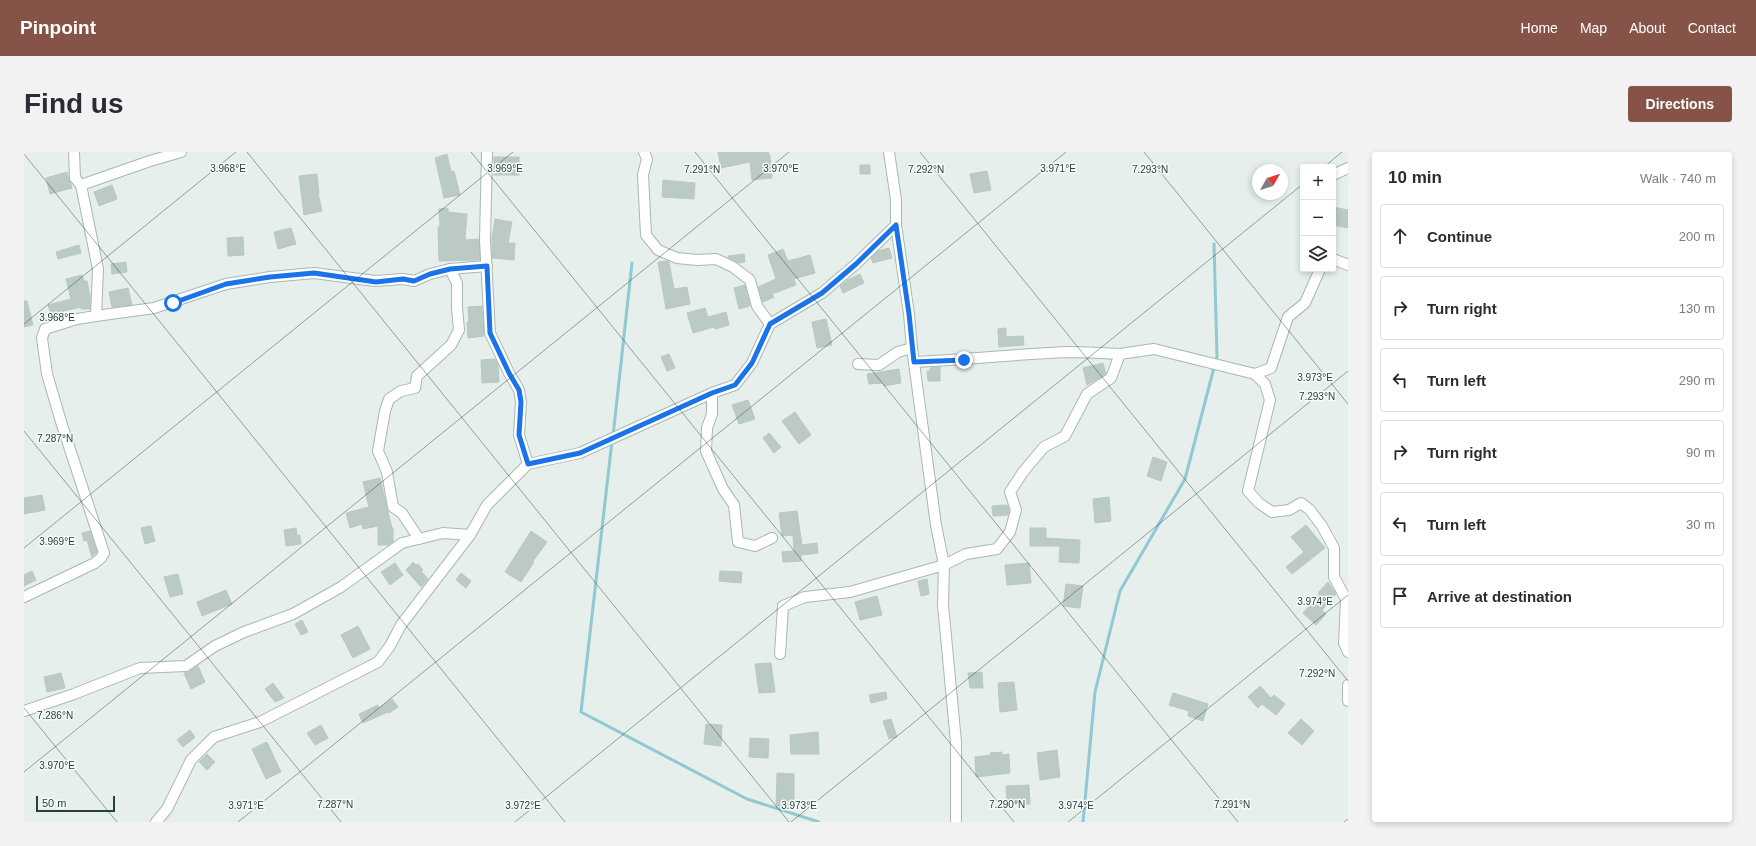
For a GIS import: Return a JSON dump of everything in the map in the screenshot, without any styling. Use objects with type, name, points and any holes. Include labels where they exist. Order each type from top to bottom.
[{"type":"street","points":[[74,152],[75,178],[81,185],[98,269],[96,316]]},
{"type":"street","points":[[81,185],[181,152]]},
{"type":"street","points":[[487,152],[485,240],[490,333],[509,373],[519,390],[521,402],[519,435],[528,464]]},
{"type":"street","points":[[644,152],[647,159],[643,175],[646,235],[658,250],[677,258],[697,260],[716,259],[733,267],[750,280],[757,306],[770,324]]},
{"type":"street","points":[[889,152],[896,200],[896,225],[909,314],[912,348],[936,526],[944,565],[943,604],[956,742],[956,822]]},
{"type":"street","points":[[1336,174],[1348,168]]},
{"type":"street","points":[[156,822],[167,809],[191,760],[214,738],[260,722],[378,662],[390,646],[401,625],[470,535],[487,505],[528,464],[580,453],[712,393],[735,385],[752,363],[770,324],[822,293],[856,264],[896,225]]},
{"type":"street","points":[[1336,260],[1348,265]]},
{"type":"street","points":[[24,597],[95,563],[102,558],[104,553],[62,425],[48,374],[42,338],[45,329],[77,319],[154,308],[226,284],[270,277],[314,273],[376,282],[403,279],[414,281],[430,274],[450,269],[487,266]]},
{"type":"street","points":[[419,539],[402,513],[393,507],[387,472],[378,451],[385,411],[389,399],[401,391],[416,388],[417,376],[451,345],[459,330],[457,283],[450,269]]},
{"type":"street","points":[[1255,374],[1271,368],[1288,317],[1305,303],[1319,272]]},
{"type":"street","points":[[858,364],[879,365],[898,352],[912,348]]},
{"type":"street","points":[[914,362],[964,360],[1070,352],[1120,354],[1154,349],[1255,374],[1265,384],[1270,400],[1248,490],[1259,503],[1272,512],[1289,510],[1301,503],[1310,510],[1322,526],[1334,548],[1334,577],[1347,600],[1344,643],[1348,652]]},
{"type":"street","points":[[780,654],[783,606],[805,597],[850,592],[944,565],[966,554],[997,549],[1010,532],[1016,510],[1010,492],[1023,472],[1044,447],[1066,436],[1087,394],[1111,378],[1120,354]]},
{"type":"street","points":[[712,393],[712,414],[707,428],[706,451],[723,489],[734,505],[738,542],[755,546],[772,538]]},
{"type":"street","points":[[24,711],[74,694],[140,668],[186,666],[215,646],[244,632],[293,614],[341,587],[402,543],[443,533],[470,535]]},
{"type":"street","points":[[1348,685],[1348,701]]},
{"type":"building","points":[[718,152],[768,152],[770,156],[772,178],[752,180],[750,162],[721,168]]},
{"type":"building","points":[[447,154],[451,172],[454,171],[460,195],[444,198],[435,158]]},
{"type":"building","points":[[494,157],[519,157],[519,175],[494,175]]},
{"type":"building","points":[[860,165],[870,165],[870,174],[860,174]]},
{"type":"building","points":[[987,171],[991,190],[974,193],[970,174]]},
{"type":"building","points":[[67,172],[72,188],[50,194],[46,178]]},
{"type":"building","points":[[317,174],[318,193],[322,211],[304,215],[299,176]]},
{"type":"building","points":[[663,180],[695,183],[694,199],[662,197]]},
{"type":"building","points":[[112,185],[117,199],[99,206],[94,192]]},
{"type":"building","points":[[448,208],[448,212],[467,214],[465,240],[479,239],[480,260],[439,261],[439,209]]},
{"type":"building","points":[[1336,208],[1348,210],[1348,228],[1336,226]]},
{"type":"building","points":[[495,219],[512,222],[508,243],[515,243],[514,260],[492,258],[492,238]]},
{"type":"building","points":[[291,228],[296,244],[278,249],[274,232]]},
{"type":"building","points":[[243,237],[244,255],[228,256],[227,238]]},
{"type":"building","points":[[79,245],[81,253],[58,259],[56,252]]},
{"type":"building","points":[[889,248],[892,258],[873,263],[871,258],[878,251]]},
{"type":"building","points":[[783,249],[788,261],[810,255],[815,273],[794,279],[796,285],[772,294],[774,297],[763,302],[758,287],[776,279],[768,255]]},
{"type":"building","points":[[744,254],[745,262],[739,263],[728,256]]},
{"type":"building","points":[[126,262],[127,272],[112,274],[111,264]]},
{"type":"building","points":[[658,262],[669,262],[674,289],[687,287],[690,304],[666,309]]},
{"type":"building","points":[[860,274],[864,283],[843,293],[840,286]]},
{"type":"building","points":[[82,275],[84,281],[87,281],[90,296],[90,309],[81,309],[81,307],[51,314],[48,305],[71,299],[66,279]]},
{"type":"building","points":[[745,285],[750,306],[739,309],[734,288]]},
{"type":"building","points":[[128,288],[132,305],[112,307],[109,292]]},
{"type":"building","points":[[24,301],[27,301],[33,325],[24,327]]},
{"type":"building","points":[[482,306],[484,336],[468,338],[468,307]]},
{"type":"building","points":[[705,308],[708,317],[726,312],[729,325],[715,329],[714,327],[693,333],[687,313]]},
{"type":"building","points":[[826,319],[832,345],[817,348],[812,322]]},
{"type":"building","points":[[1006,328],[1006,337],[1023,336],[1024,345],[999,347],[998,329]]},
{"type":"building","points":[[669,354],[675,368],[667,371],[661,357]]},
{"type":"building","points":[[495,359],[498,364],[499,382],[482,383],[481,360]]},
{"type":"building","points":[[1103,363],[1106,374],[1087,385],[1083,368]]},
{"type":"building","points":[[940,367],[940,381],[928,381],[927,371],[930,371],[930,368]]},
{"type":"building","points":[[899,369],[901,383],[884,386],[884,383],[869,384],[867,374]]},
{"type":"building","points":[[748,400],[755,419],[739,424],[732,405]]},
{"type":"building","points":[[795,412],[811,435],[799,444],[782,421]]},
{"type":"building","points":[[769,433],[781,447],[774,453],[763,438]]},
{"type":"building","points":[[1153,457],[1167,462],[1161,481],[1147,476]]},
{"type":"building","points":[[380,478],[393,528],[393,542],[388,545],[378,545],[378,526],[363,529],[362,524],[350,528],[346,513],[369,507],[363,482]]},
{"type":"building","points":[[42,495],[45,510],[24,514],[24,498]]},
{"type":"building","points":[[1109,497],[1111,521],[1095,523],[1093,499]]},
{"type":"building","points":[[1007,505],[1009,510],[1008,515],[993,516],[992,506]]},
{"type":"building","points":[[797,511],[802,545],[817,543],[818,553],[801,555],[801,561],[783,562],[782,552],[794,551],[793,535],[782,536],[779,513]]},
{"type":"building","points":[[1306,525],[1325,548],[1292,574],[1286,567],[1304,552],[1291,537]]},
{"type":"building","points":[[151,526],[155,541],[145,544],[141,528]]},
{"type":"building","points":[[296,528],[297,536],[300,535],[301,544],[286,546],[284,530]]},
{"type":"building","points":[[1030,528],[1046,528],[1046,538],[1080,540],[1079,563],[1059,562],[1060,546],[1030,546]]},
{"type":"building","points":[[90,531],[97,552],[92,557],[87,540],[84,541],[82,533]]},
{"type":"building","points":[[531,531],[547,542],[533,561],[534,562],[521,582],[505,572]]},
{"type":"building","points":[[413,562],[416,565],[418,564],[423,570],[421,571],[428,579],[421,587],[406,570]]},
{"type":"building","points":[[395,563],[403,575],[390,585],[381,572]]},
{"type":"building","points":[[1029,563],[1031,583],[1007,585],[1005,565]]},
{"type":"building","points":[[32,571],[36,580],[24,586],[24,575]]},
{"type":"building","points":[[720,571],[742,572],[741,583],[719,581]]},
{"type":"building","points":[[461,573],[471,581],[466,588],[456,580]]},
{"type":"building","points":[[178,574],[183,594],[170,597],[164,577]]},
{"type":"building","points":[[927,579],[929,594],[921,596],[918,581]]},
{"type":"building","points":[[1328,582],[1336,594],[1322,610],[1326,614],[1316,625],[1303,613],[1320,594],[1318,593]]},
{"type":"building","points":[[1066,584],[1083,586],[1080,608],[1063,606]]},
{"type":"building","points":[[226,590],[232,604],[202,616],[197,602]]},
{"type":"building","points":[[877,596],[882,615],[860,620],[855,602]]},
{"type":"building","points":[[302,620],[308,632],[301,635],[295,624]]},
{"type":"building","points":[[358,626],[370,649],[353,658],[341,635]]},
{"type":"building","points":[[771,663],[775,692],[759,693],[755,664]]},
{"type":"building","points":[[198,666],[205,682],[191,689],[184,673],[189,672]]},
{"type":"building","points":[[982,672],[983,688],[970,688],[968,673]]},
{"type":"building","points":[[61,673],[65,688],[47,692],[44,677]]},
{"type":"building","points":[[1014,682],[1017,710],[1000,712],[998,683]]},
{"type":"building","points":[[273,683],[284,698],[275,702],[265,689]]},
{"type":"building","points":[[1260,686],[1271,698],[1274,695],[1285,704],[1276,715],[1262,704],[1258,708],[1248,697]]},
{"type":"building","points":[[886,692],[887,699],[871,703],[869,695]]},
{"type":"building","points":[[1173,693],[1208,704],[1203,721],[1188,716],[1189,711],[1169,705]]},
{"type":"building","points":[[392,699],[398,707],[389,713],[388,712],[363,723],[359,714],[378,705],[379,708]]},
{"type":"building","points":[[891,719],[897,737],[889,739],[883,721]]},
{"type":"building","points":[[1301,719],[1314,731],[1302,745],[1288,733]]},
{"type":"building","points":[[706,724],[722,725],[721,746],[704,744]]},
{"type":"building","points":[[321,725],[328,738],[315,745],[307,733]]},
{"type":"building","points":[[190,730],[195,737],[183,747],[177,740]]},
{"type":"building","points":[[818,732],[819,754],[791,754],[790,735]]},
{"type":"building","points":[[750,738],[769,739],[768,758],[749,757]]},
{"type":"building","points":[[267,742],[281,772],[266,779],[252,749]]},
{"type":"building","points":[[1057,750],[1060,777],[1040,780],[1037,753]]},
{"type":"building","points":[[1002,752],[1002,755],[1009,754],[1010,773],[976,777],[975,757],[991,755],[990,753]]},
{"type":"building","points":[[207,754],[215,762],[207,770],[199,762]]},
{"type":"building","points":[[777,773],[794,774],[794,807],[776,806]]},
{"type":"building","points":[[1029,785],[1030,804],[1007,805],[1006,786]]},
{"type":"waterway","points":[[1083,822],[1095,692],[1120,591],[1185,479],[1217,356],[1214,244]]},
{"type":"waterway","points":[[613,436],[632,263]]},
{"type":"waterway","points":[[612,441],[581,712],[747,799],[819,822]]},
{"type":"route","points":[[173,303],[226,284],[270,277],[314,273],[340,275],[376,282],[403,279],[414,281],[430,274],[450,269],[487,266],[490,333],[497,350],[519,390],[521,402],[519,435],[524,447],[528,464],[580,453],[712,393],[735,385],[752,363],[770,324],[822,293],[856,264],[896,225],[909,314],[914,362],[964,360]]}]
